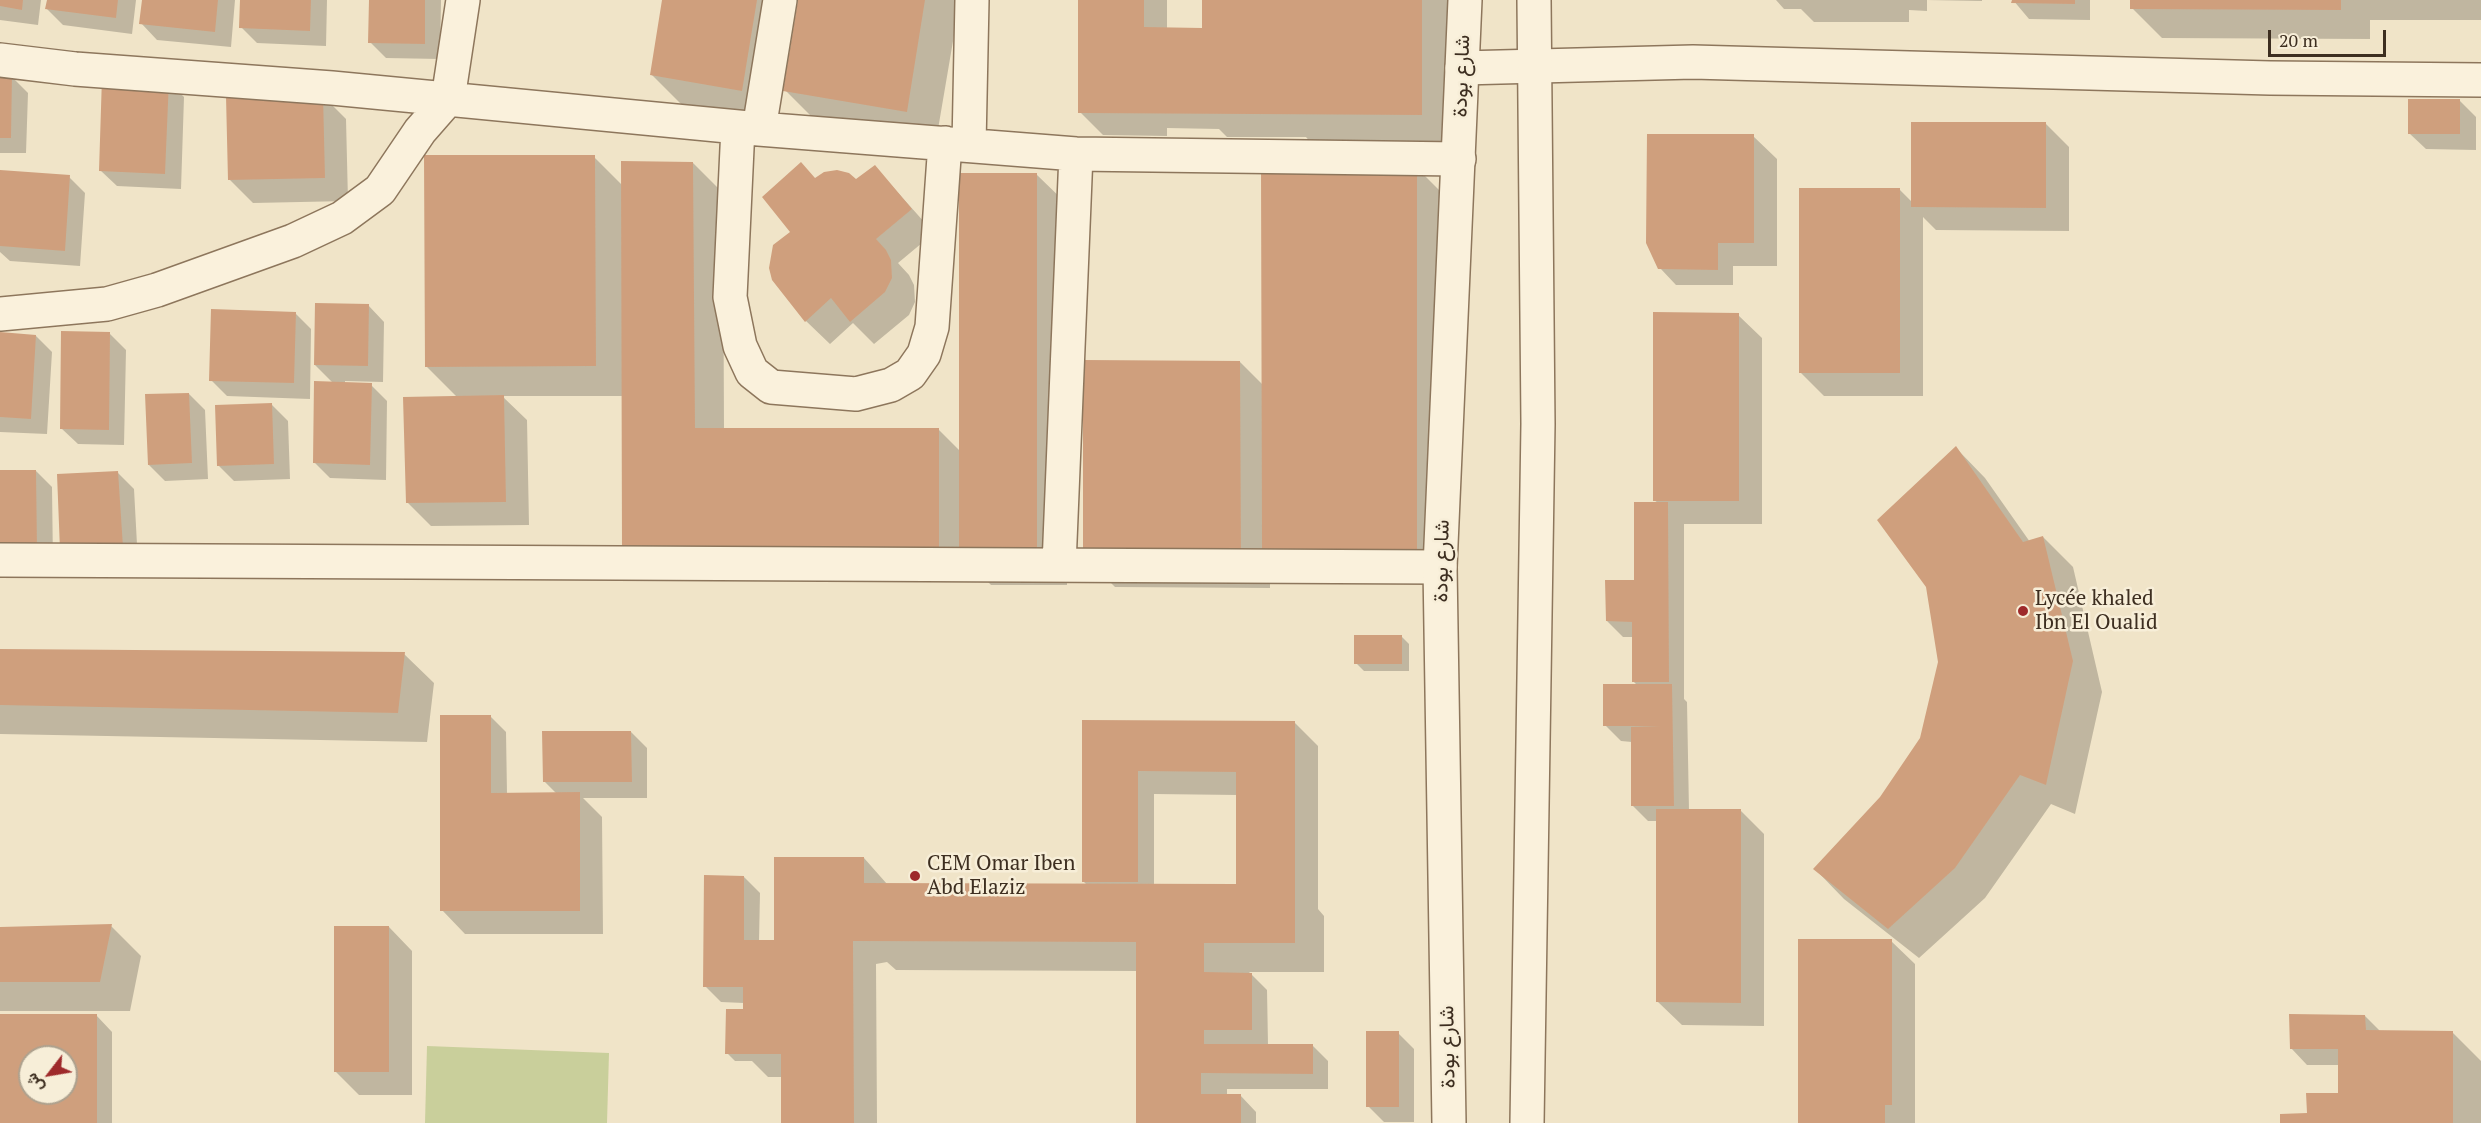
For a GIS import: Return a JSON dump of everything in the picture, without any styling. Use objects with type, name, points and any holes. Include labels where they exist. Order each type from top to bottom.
[{"type":"street","points":[[0,314],[107,304],[157,290],[284,245],[342,218],[380,190],[420,131],[448,99],[463,0]]},
{"type":"street","points":[[780,0],[749,128],[730,297],[740,346],[752,372],[771,387],[856,394],[891,385],[910,374],[924,354],[932,327],[957,144],[972,0]]},
{"type":"street","name":"شارع بودة","points":[[1449,1123],[1440,567],[1465,0]]},
{"type":"street","points":[[1527,1123],[1538,424],[1534,0]]},
{"type":"street","points":[[0,60],[75,69],[332,88],[749,128],[1076,154],[1459,159]]},
{"type":"street","points":[[1462,68],[1693,62],[2270,78],[2481,80]]},
{"type":"street","points":[[1059,565],[1076,154]]},
{"type":"street","points":[[0,560],[1440,567]]},
{"type":"green space","points":[[427,1046],[609,1053],[607,1123],[425,1123]]},
{"type":"building","points":[[0,0],[23,0],[22,10],[0,6]]},
{"type":"building","points":[[47,0],[118,0],[116,18],[45,9]]},
{"type":"building","points":[[142,0],[218,0],[215,32],[139,24]]},
{"type":"building","points":[[240,0],[311,0],[310,31],[239,28]]},
{"type":"building","points":[[369,0],[425,0],[425,44],[368,43]]},
{"type":"building","points":[[662,0],[757,0],[742,91],[650,75]]},
{"type":"building","points":[[798,0],[925,0],[907,112],[783,91]]},
{"type":"building","points":[[1078,0],[1144,0],[1144,27],[1202,28],[1202,0],[1422,0],[1422,115],[1078,113]]},
{"type":"building","points":[[2012,0],[2075,0],[2075,4],[2011,3]]},
{"type":"building","points":[[2130,0],[2341,0],[2341,10],[2130,9]]},
{"type":"building","points":[[0,75],[12,75],[11,138],[0,138]]},
{"type":"building","points":[[102,77],[169,80],[165,174],[99,171]]},
{"type":"building","points":[[323,94],[325,178],[228,180],[226,96]]},
{"type":"building","points":[[2408,99],[2460,99],[2460,134],[2408,134]]},
{"type":"building","points":[[1911,122],[2046,122],[2046,208],[1911,207]]},
{"type":"building","points":[[1647,134],[1754,134],[1754,243],[1718,243],[1718,270],[1658,269],[1646,243]]},
{"type":"building","points":[[424,155],[595,155],[596,366],[425,367]]},
{"type":"building","points":[[621,161],[693,162],[695,428],[939,428],[939,557],[622,550]]},
{"type":"building","points":[[801,162],[815,178],[824,172],[837,170],[849,173],[856,179],[875,165],[912,209],[876,239],[891,260],[892,278],[885,292],[850,322],[831,298],[805,322],[772,280],[769,268],[773,245],[790,232],[762,197]]},
{"type":"building","points":[[1261,166],[1417,167],[1417,550],[1262,549]]},
{"type":"building","points":[[0,170],[70,175],[65,251],[0,246]]},
{"type":"building","points":[[959,173],[1037,173],[1037,556],[959,555]]},
{"type":"building","points":[[1799,188],[1900,188],[1900,373],[1799,373]]},
{"type":"building","points":[[315,303],[369,304],[368,366],[314,365]]},
{"type":"building","points":[[211,309],[296,312],[294,383],[209,381]]},
{"type":"building","points":[[1653,312],[1739,313],[1739,501],[1653,501]]},
{"type":"building","points":[[61,331],[110,332],[109,430],[60,429]]},
{"type":"building","points":[[0,332],[36,335],[31,419],[0,417]]},
{"type":"building","points":[[1083,360],[1240,361],[1241,558],[1083,558]]},
{"type":"building","points":[[314,381],[372,383],[370,465],[313,463]]},
{"type":"building","points":[[189,393],[192,463],[148,465],[145,394]]},
{"type":"building","points":[[504,395],[506,502],[406,503],[403,397]]},
{"type":"building","points":[[272,403],[274,464],[217,466],[215,405]]},
{"type":"building","points":[[1956,446],[2023,542],[2043,536],[2073,661],[2046,785],[2020,775],[1955,868],[1888,929],[1813,869],[1880,797],[1920,738],[1938,662],[1926,587],[1877,520]]},
{"type":"building","points":[[0,470],[36,470],[37,549],[0,549]]},
{"type":"building","points":[[118,471],[123,547],[60,550],[57,474]]},
{"type":"building","points":[[1634,502],[1668,502],[1669,682],[1632,682],[1632,622],[1606,621],[1605,580],[1634,580]]},
{"type":"building","points":[[1354,635],[1402,635],[1402,664],[1354,664]]},
{"type":"building","points":[[0,649],[405,652],[398,713],[0,705]]},
{"type":"building","points":[[1603,684],[1672,684],[1674,806],[1631,806],[1631,727],[1660,726],[1603,726]]},
{"type":"building","points":[[440,715],[491,715],[491,793],[580,792],[580,911],[440,911]]},
{"type":"building","points":[[1082,720],[1295,721],[1295,943],[1204,943],[1204,972],[1252,973],[1252,1030],[1204,1030],[1204,1044],[1313,1044],[1313,1074],[1201,1073],[1201,1094],[1241,1094],[1241,1123],[1136,1123],[1136,942],[853,941],[854,1123],[781,1123],[781,1054],[725,1054],[726,1009],[743,1009],[743,987],[703,987],[704,875],[744,876],[744,940],[774,940],[774,857],[864,857],[864,883],[1236,884],[1236,772],[1138,771],[1138,882],[1082,882]]},
{"type":"building","points":[[542,731],[631,731],[632,782],[543,782]]},
{"type":"building","points":[[1656,809],[1741,809],[1741,1003],[1656,1002]]},
{"type":"building","points":[[112,924],[100,982],[0,982],[0,927]]},
{"type":"building","points":[[334,926],[389,926],[389,1072],[334,1072]]},
{"type":"building","points":[[1798,939],[1892,939],[1892,1105],[1885,1105],[1885,1123],[1798,1123]]},
{"type":"building","points":[[0,1014],[97,1014],[97,1123],[0,1123]]},
{"type":"building","points":[[2289,1014],[2365,1015],[2366,1030],[2453,1031],[2453,1123],[2280,1123],[2280,1114],[2307,1113],[2306,1093],[2338,1093],[2338,1049],[2290,1049]]},
{"type":"building","points":[[1366,1031],[1399,1031],[1399,1107],[1366,1107]]},
{"type":"place","name":"Lycée khaled Ibn El Oualid","points":[[2023,611]]},
{"type":"place","name":"CEM Omar Iben Abd Elaziz","points":[[915,876]]}]
